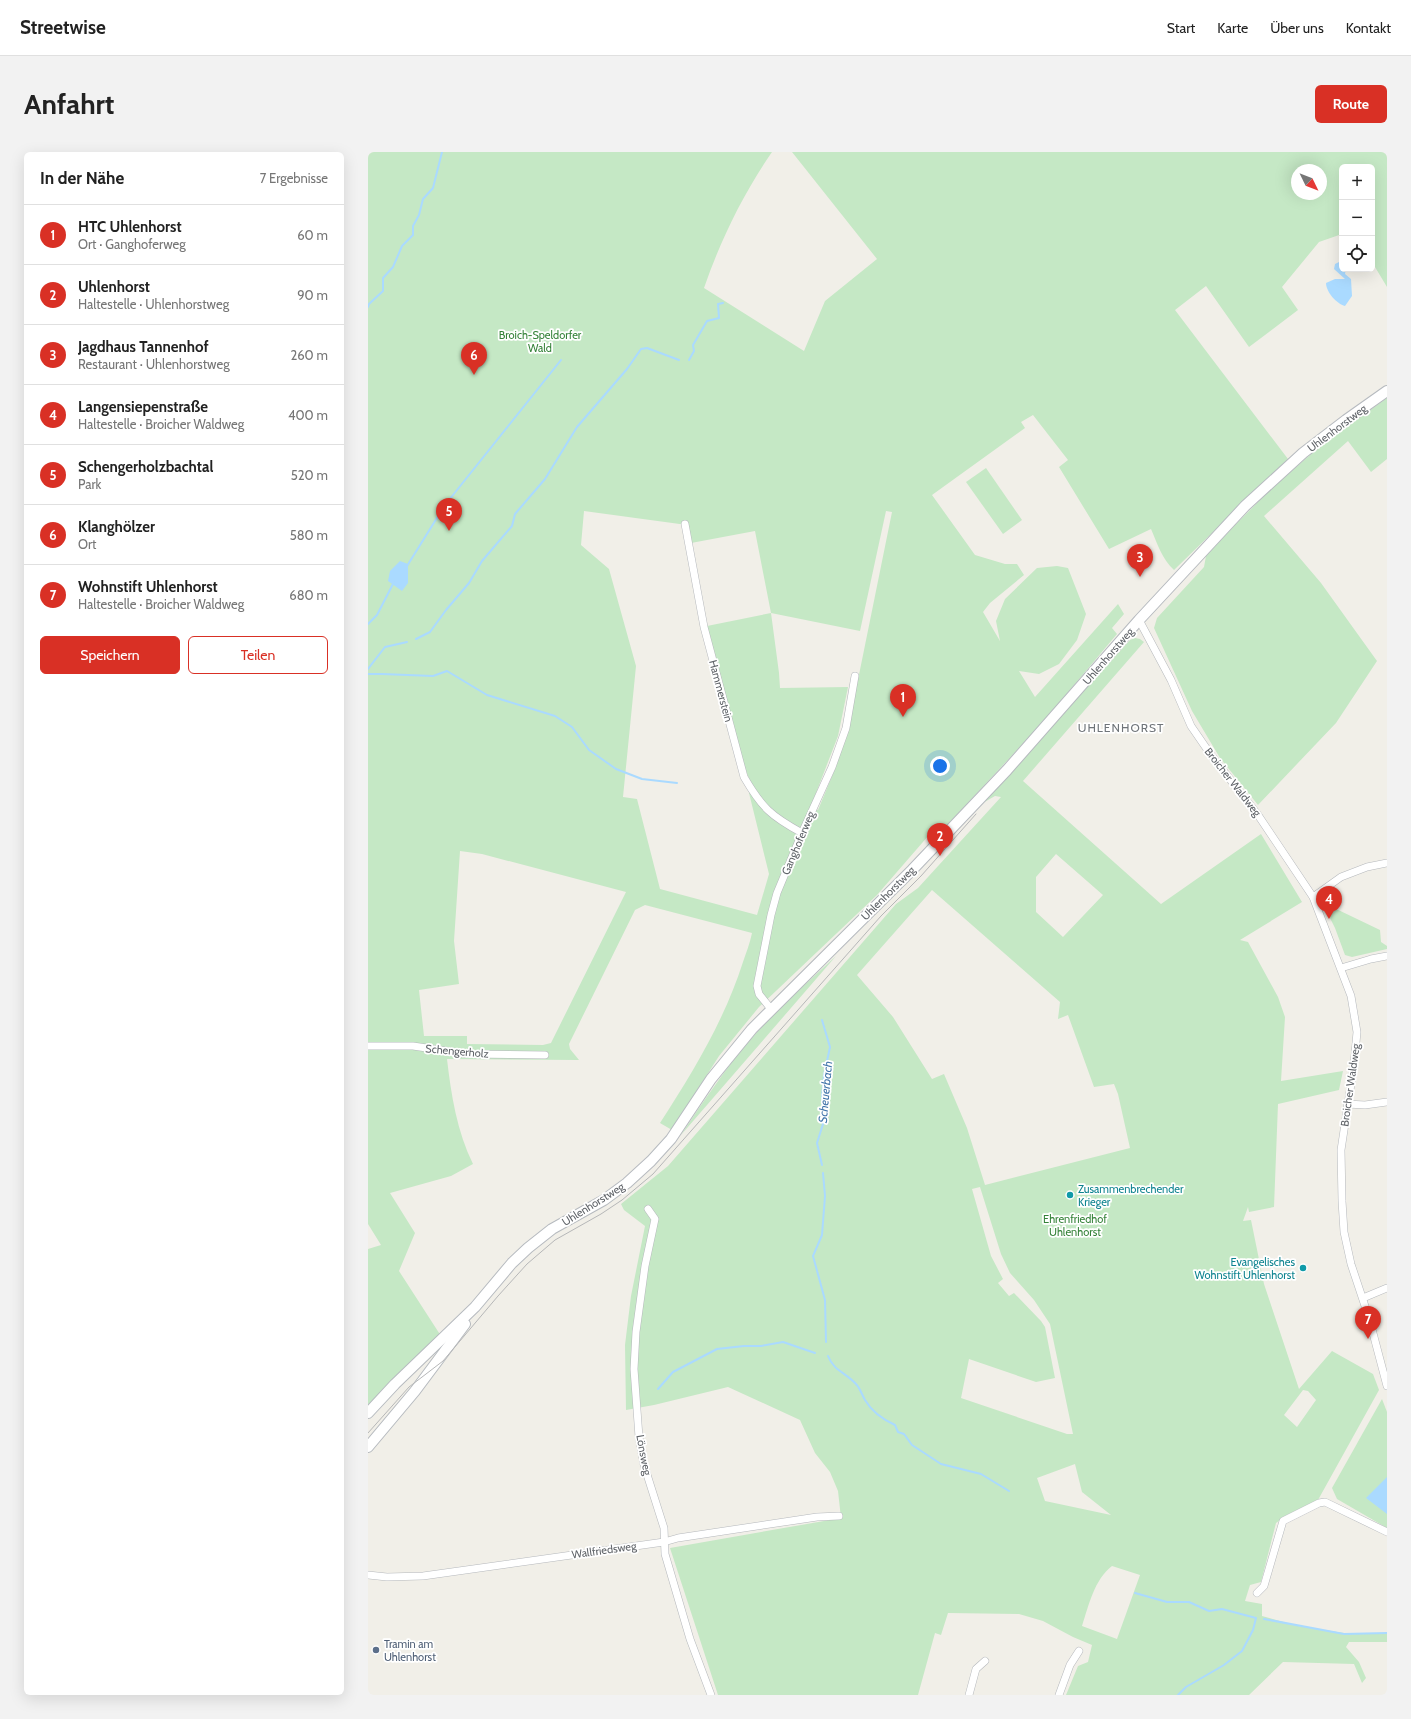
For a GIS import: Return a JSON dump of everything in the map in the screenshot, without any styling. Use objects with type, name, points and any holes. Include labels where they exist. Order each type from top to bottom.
[{"type":"main road","name":"Uhlenhorstweg","points":[[368,1414],[395,1384],[476,1307],[512,1264],[539,1239],[552,1229],[604,1200],[627,1183],[651,1161],[671,1139],[726,1059],[771,1009],[912,870],[1006,770],[1140,620],[1245,506],[1303,453],[1387,391]]},
{"type":"main road","name":"Uhlenhorstweg","points":[[368,1447],[415,1391],[463,1328],[476,1307]]},
{"type":"street","name":"Hammerstein","points":[[685,524],[704,627],[744,777],[755,796],[767,811],[782,822],[802,833]]},
{"type":"street","name":"Broicher Waldweg","points":[[1140,620],[1171,680],[1192,726],[1211,755],[1258,815],[1313,897],[1351,996],[1357,1032],[1354,1064],[1341,1150],[1344,1232],[1351,1264],[1363,1298],[1387,1386]]},
{"type":"street","name":"Ganghoferweg","points":[[771,1009],[759,994],[757,986],[775,900],[802,833],[832,767],[846,728],[855,676]]},
{"type":"street","points":[[1313,897],[1341,877],[1367,867],[1387,864]]},
{"type":"street","points":[[1341,968],[1387,956]]},
{"type":"street","name":"Schengerholz","points":[[368,1046],[413,1046],[467,1054],[545,1055]]},
{"type":"street","points":[[1347,1104],[1387,1102]]},
{"type":"street","name":"Lönsweg","points":[[648,1209],[655,1219],[643,1280],[636,1332],[634,1370],[639,1438],[644,1465],[664,1528],[665,1554],[690,1639],[711,1695]]},
{"type":"street","points":[[1363,1298],[1387,1288]]},
{"type":"street","points":[[1257,1593],[1264,1586],[1283,1521],[1319,1503],[1325,1502],[1387,1532]]},
{"type":"street","name":"Wallfriedsweg","points":[[368,1575],[387,1577],[423,1576],[839,1516]]},
{"type":"street","points":[[1059,1695],[1070,1665],[1079,1651]]},
{"type":"street","points":[[969,1695],[976,1669],[985,1661]]},
{"type":"green space","name":"Broich-Speldorfer Wald","points":[[368,152],[772,152],[742,201],[725,235],[704,288],[804,351],[825,301],[877,259],[792,152],[1387,152],[1387,287],[1375,267],[1375,164],[1339,164],[1339,235],[1319,242],[1282,287],[1298,310],[1249,347],[1206,286],[1175,310],[1288,459],[1174,570],[1163,556],[1151,529],[1109,549],[1059,467],[1068,460],[1033,415],[1021,422],[1025,428],[932,495],[975,555],[1005,564],[1017,564],[1024,575],[990,603],[983,612],[1000,641],[996,621],[1005,599],[1037,568],[1057,566],[1068,568],[1086,614],[1077,640],[1059,664],[1039,674],[1019,671],[1035,697],[1118,604],[1124,614],[1112,628],[1117,634],[1043,722],[939,834],[929,835],[877,895],[759,1007],[719,1056],[672,1130],[660,1123],[707,1046],[727,1005],[752,933],[645,905],[635,910],[569,1044],[570,1049],[579,1060],[447,1059],[450,1086],[459,1126],[467,1152],[473,1164],[451,1176],[390,1193],[415,1233],[399,1271],[441,1336],[368,1407],[368,1249],[381,1245],[368,1224]],"holes":[[[584,511],[687,525],[691,543],[755,531],[771,613],[707,626],[743,764],[754,790],[749,793],[769,874],[757,915],[660,889],[637,799],[623,797],[636,666],[609,569],[581,545]],[[886,511],[892,512],[848,729],[835,769],[818,810],[811,806],[838,736],[848,687],[780,688],[771,613],[860,631]],[[460,851],[482,854],[626,892],[551,1043],[543,1045],[467,1044],[467,1036],[424,1036],[419,990],[459,984],[454,941]]]},
{"type":"green space","points":[[1387,398],[1387,459],[1371,472],[1348,441],[1264,516],[1321,583],[1377,661],[1336,723],[1258,805],[1220,758],[1192,711],[1154,628],[1157,618],[1204,567],[1206,556],[1273,487],[1324,443]]},
{"type":"green space","points":[[986,468],[1022,520],[1003,534],[966,482]]},
{"type":"green space","name":"Ehrenfriedhof Uhlenhorst","points":[[1135,638],[1144,642],[1023,781],[1161,904],[1261,834],[1302,902],[1240,940],[1248,942],[1278,997],[1285,1017],[1281,1081],[1343,1071],[1339,1090],[1278,1104],[1274,1207],[1249,1212],[1248,1207],[1243,1221],[1251,1220],[1264,1284],[1299,1389],[1332,1351],[1373,1374],[1379,1390],[1318,1500],[1287,1515],[1276,1523],[1261,1582],[1250,1585],[1245,1601],[1262,1604],[1262,1616],[1298,1626],[1344,1633],[1387,1633],[1387,1642],[1349,1642],[1346,1647],[1359,1662],[1366,1678],[1362,1683],[1354,1664],[1283,1662],[1249,1695],[1066,1695],[1078,1666],[1088,1662],[1092,1645],[1043,1621],[1019,1614],[948,1613],[941,1635],[935,1633],[918,1695],[718,1695],[670,1548],[841,1518],[838,1491],[830,1472],[815,1453],[800,1420],[728,1387],[654,1405],[626,1410],[625,1345],[631,1296],[645,1226],[624,1210],[621,1204],[668,1166],[896,904],[918,888],[1001,797],[995,796],[981,804],[1130,640]],"holes":[[[1056,854],[1103,895],[1063,937],[1036,912],[1036,877]],[[932,890],[1060,1002],[1058,1019],[1068,1015],[1094,1087],[1114,1084],[1118,1094],[1130,1148],[985,1185],[967,1128],[944,1074],[932,1079],[893,1017],[857,975]],[[980,1187],[1001,1254],[1010,1273],[1034,1300],[1050,1324],[1073,1434],[1067,1434],[961,1398],[969,1359],[1036,1382],[1055,1378],[1045,1327],[1014,1293],[1009,1296],[998,1283],[1003,1279],[991,1256],[972,1189]],[[1303,1390],[1308,1391],[1316,1400],[1297,1427],[1284,1415]],[[1075,1464],[1082,1492],[1111,1515],[1045,1501],[1037,1478]],[[1112,1566],[1140,1575],[1117,1639],[1082,1626],[1093,1593],[1101,1578]]]},
{"type":"green space","points":[[1330,906],[1380,930],[1381,942],[1387,946],[1387,949],[1352,957],[1345,955],[1335,928],[1325,908]]},
{"type":"green space","points":[[836,956],[681,1135],[741,1050],[782,1007]]},
{"type":"green space","points":[[1382,1399],[1387,1412],[1387,1528],[1337,1499],[1332,1488]]},
{"type":"water","points":[[1339,262],[1339,272],[1345,272],[1345,274],[1351,279],[1352,296],[1345,306],[1332,297],[1326,286],[1326,283],[1335,279],[1345,279],[1334,269],[1335,264]]},
{"type":"water","points":[[400,561],[408,564],[408,583],[402,591],[388,581],[390,571]]},
{"type":"water","points":[[1387,1477],[1387,1514],[1366,1498]]},
{"type":"waterway","points":[[368,307],[369,304],[383,291],[383,278],[393,267],[402,246],[413,235],[413,226],[419,215],[423,199],[433,188],[442,152]]},
{"type":"waterway","points":[[689,360],[694,351],[693,345],[707,321],[719,318],[718,304],[723,303]]},
{"type":"waterway","points":[[416,639],[430,632],[469,583],[482,561],[512,526],[515,514],[545,479],[577,427],[627,369],[641,349],[647,348],[679,360]]},
{"type":"waterway","points":[[407,566],[445,505],[561,360]]},
{"type":"waterway","points":[[368,624],[377,615],[394,582]]},
{"type":"waterway","points":[[368,669],[385,647],[407,642]]},
{"type":"waterway","points":[[368,674],[433,676],[447,671],[487,695],[555,716],[572,727],[589,750],[616,769],[642,779],[677,783]]},
{"type":"waterway","name":"Scheuerbach","points":[[822,1020],[830,1047],[824,1075],[822,1096],[823,1124],[817,1143],[822,1165]]},
{"type":"waterway","name":"Scheuerbach","points":[[823,1173],[825,1196],[822,1235],[813,1256],[825,1300],[826,1342]]},
{"type":"waterway","points":[[658,1389],[673,1372],[717,1349],[761,1346],[783,1342],[815,1353]]},
{"type":"waterway","points":[[828,1356],[833,1365],[852,1380],[857,1386],[874,1412],[895,1425],[898,1432],[904,1434],[912,1445],[941,1464],[981,1474],[1009,1491]]},
{"type":"waterway","points":[[1135,1593],[1167,1602],[1189,1602],[1209,1611],[1222,1609],[1256,1618],[1253,1630],[1242,1651],[1224,1665],[1186,1687],[1178,1695]]},
{"type":"waterway","points":[[1264,1619],[1344,1634],[1387,1633]]},
{"type":"tram line","points":[[368,1433],[409,1387],[443,1361],[527,1264],[555,1240],[601,1214],[622,1200],[653,1174],[881,916],[921,876],[976,814]]},
{"type":"place","name":"Klanghölzer","points":[[474,375]]},
{"type":"place","name":"Schengerholzbachtal","points":[[449,531]]},
{"type":"place","name":"Jagdhaus Tannenhof","points":[[1140,577]]},
{"type":"place","name":"HTC Uhlenhorst","points":[[903,717]]},
{"type":"place","name":"Uhlenhorst","points":[[940,856]]},
{"type":"place","name":"Langensiepenstraße","points":[[1329,919]]},
{"type":"place","name":"Zusammenbrechender Krieger","points":[[1070,1195]]},
{"type":"place","name":"Evangelisches Wohnstift Uhlenhorst","points":[[1303,1268]]},
{"type":"place","name":"Wohnstift Uhlenhorst","points":[[1368,1339]]},
{"type":"place","name":"Tramin am Uhlenhorst","points":[[376,1650]]},
{"type":"district","name":"UHLENHORST","points":[[1121,727]]}]
